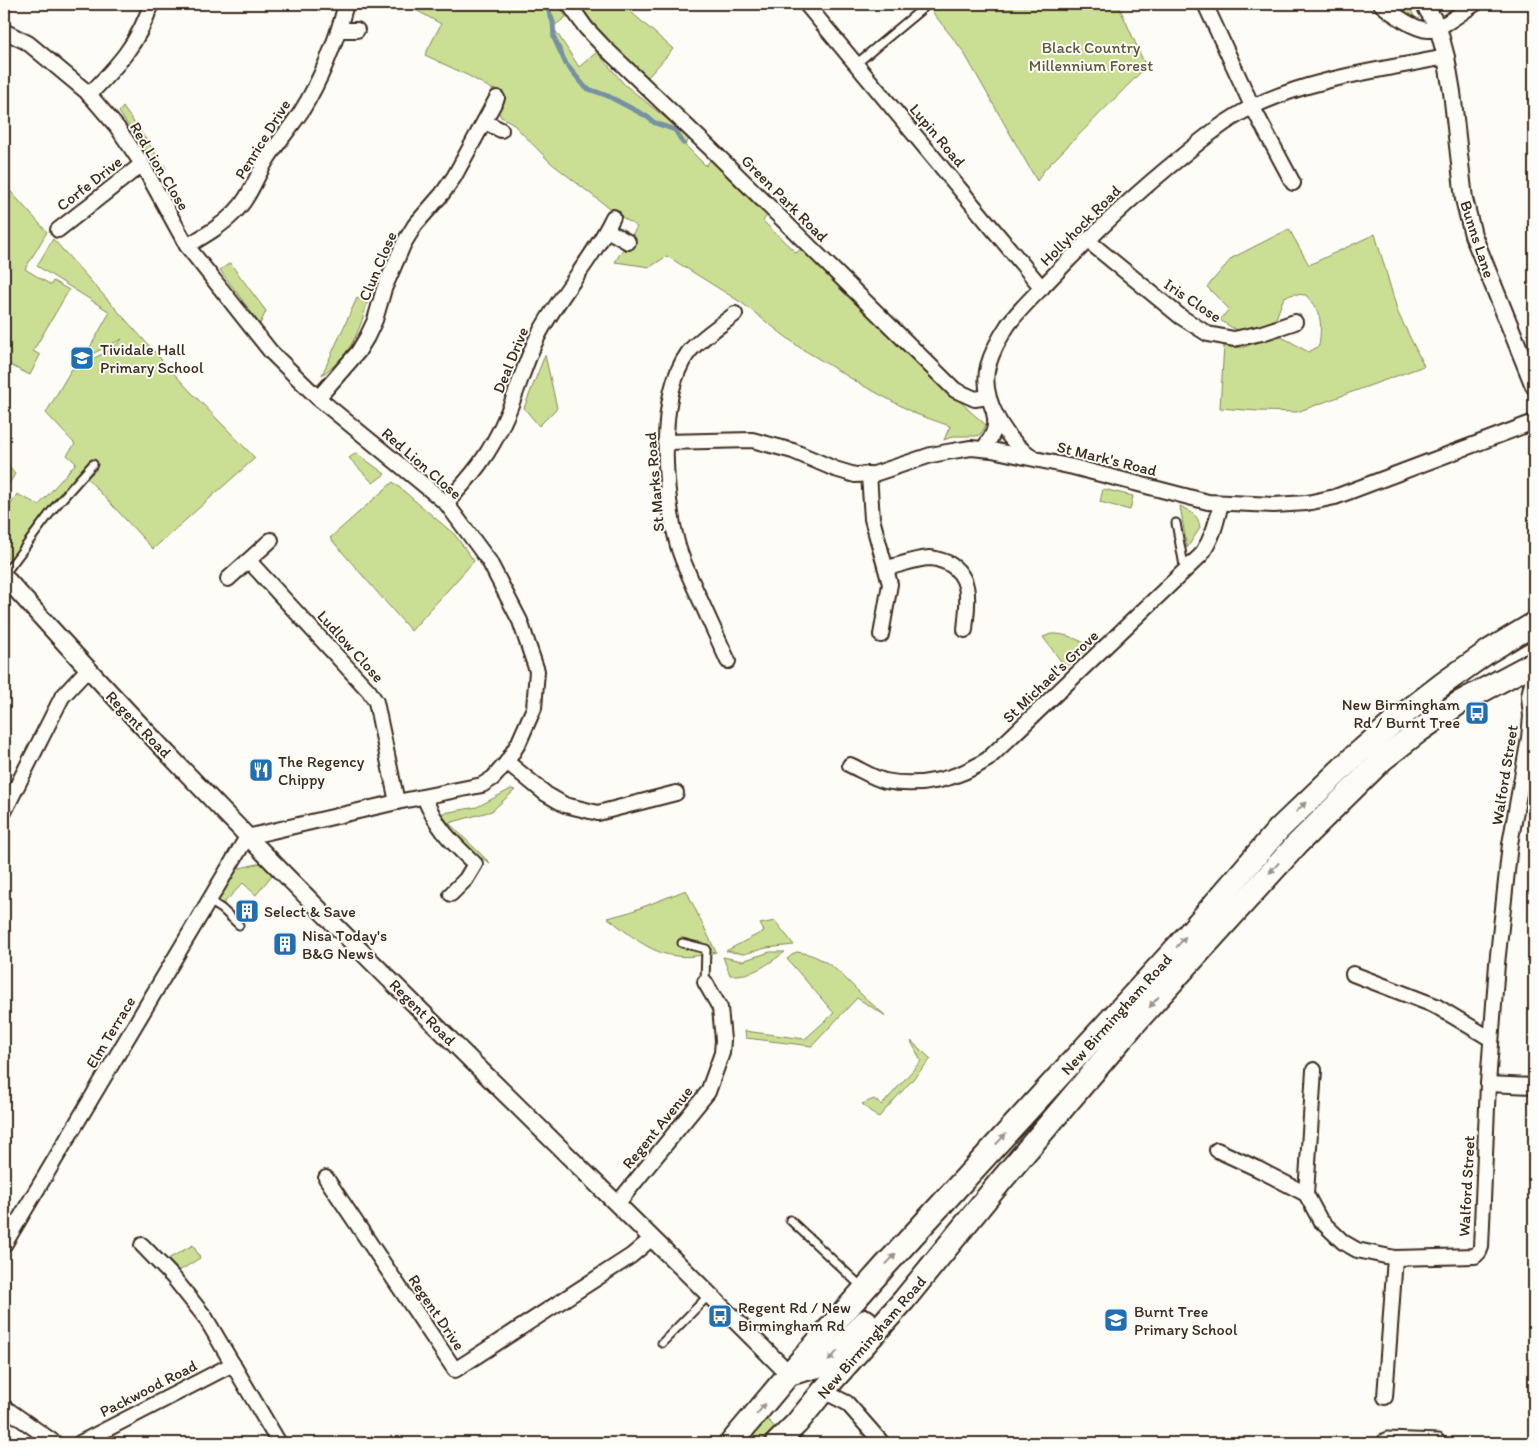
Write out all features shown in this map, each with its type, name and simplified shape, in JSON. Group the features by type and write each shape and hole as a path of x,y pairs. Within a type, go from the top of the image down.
{"highway":[{"name":"New Birmingham Road","path":"731,1443 789,1374 865,1289 1172,952 1279,828 1357,754 1400,717 1444,682 1489,651 1534,624"},
{"name":"New Birmingham Road","path":"777,1443 797,1423 823,1390 904,1300 1000,1182 1134,1024 1297,844 1383,759 1459,703 1534,663"},
{"path":"1279,828 1297,844"},
{"path":"789,1374 826,1364 1000,1182"},
{"path":"789,1374 823,1390"}],"street":[{"path":"89,95 123,58 136,40 146,22 151,4"},
{"name":"Penrice Drive","path":"187,246 215,229 235,212 246,198 268,158 301,111 316,85 340,30 346,4"},
{"name":"Green Park Road","path":"569,4 586,28 955,390 975,399 990,401"},
{"name":"Lupin Road","path":"806,4 1042,288"},
{"path":"1205,4 1252,106 1294,183"},
{"path":"1381,4 1404,20 1419,28 1429,30 1438,27 1475,4"},
{"name":"Bunns Lane","path":"1424,4 1438,27 1446,57 1452,92 1464,199 1473,235 1534,386"},
{"path":"340,30 357,30"},
{"name":"Red Lion Close","path":"4,31 28,43 89,95 117,127 142,164 187,246 271,352 318,398 446,503 489,561 520,621 537,671 534,708 519,742 507,762 493,778 482,786 397,802 247,836"},
{"name":"Hollyhock Road","path":"983,449 995,431 996,422 986,388 988,366 996,346 1009,324 1087,240 1160,174 1220,126 1252,106 1306,85 1446,57"},
{"name":"Clun Close","path":"318,398 358,352 367,337 384,289 404,242 454,177 497,98"},
{"path":"485,122 501,130"},
{"name":"Corfe Drive","path":"58,230 142,164"},
{"name":"Deal Drive","path":"446,503 474,473 494,442 506,418 538,335 594,252 610,223 628,242"},
{"name":"Iris Close","path":"1087,240 1181,317 1208,334 1234,339 1262,333 1295,322"},
{"name":"St Marks Road","path":"728,661 678,546 670,502 666,442 667,416 679,369 689,352 735,314"},
{"name":"Hollyhock Road","path":"990,401 1005,430 1021,450 1034,458"},
{"name":"St Mark's Road","path":"666,442 752,440 792,450 835,469 855,475 894,469 930,455 971,448 983,449 1034,458 1208,502 1274,505 1307,503 1335,497 1534,422"},
{"path":"870,474 872,518 890,584 881,634"},
{"name":"St Michael's Grove","path":"850,765 884,781 938,781 956,777 988,759 1201,555 1211,540 1221,503"},
{"path":"228,579 271,540"},
{"path":"887,568 929,558 944,561 955,568 964,577 967,589 965,630"},
{"name":"Ludlow Close","path":"249,561 369,690 376,702 397,802"},
{"name":"Regent Road","path":"4,575 87,670 247,836 789,1374"},
{"path":"4,812 62,697 87,670"},
{"name":"Walford Street","path":"1306,1194 1320,1220 1343,1242 1357,1250 1395,1258 1474,1256 1479,1252 1481,1246 1488,1084 1497,964 1510,844 1529,738 1531,716 1529,696 1534,673"},
{"path":"1495,685 1515,686 1529,696"},
{"path":"507,762 552,798 565,805 598,813 676,793"},
{"path":"424,797 431,814 445,836 475,864 466,879 451,894"},
{"name":"Elm Terrace","path":"4,1245 247,836"},
{"path":"1353,974 1436,1006 1491,1039"},
{"name":"Regent Avenue","path":"617,1204 708,1092 722,1054 723,1040 720,1008 705,982"},
{"path":"1217,1150 1306,1194 1314,1070"},
{"path":"1488,1084 1534,1086"},
{"name":"Regent Drive","path":"326,1178 455,1370 631,1256 651,1239"},
{"path":"142,1245 173,1277 205,1317 279,1443"},
{"path":"1386,1397 1395,1258"},
{"name":"Packwood Road","path":"80,1443 233,1364"},
{"path":"823,1390 847,1403 882,1443"},
{"path":"4,1407 55,1443"}],"lane":[{"path":"856,64 928,4"},
{"path":"4,575 54,508 93,464"},
{"path":"1176,523 1185,571"},
{"path":"208,900 222,909 239,925"},
{"path":"682,942 706,949 705,982"},
{"path":"790,1220 865,1289"},
{"path":"662,1343 709,1295"},
{"path":"1380,1443 1387,1436 1440,1438 1443,1443"}],"green space":[{"path":"405,4 558,4 566,17 553,27 579,67 597,52 624,84 690,138 685,145 706,166 711,159 768,214 763,221 796,253 802,248 986,425 981,434 976,436 954,436 944,440 950,426 916,414 862,385 799,347 742,303 667,256 650,267 615,262 637,227 551,163 511,122 501,117 498,111 504,96 469,76 425,55 441,24"},
{"path":"580,4 622,4 673,49 648,77 594,25"},
{"name":"Black Country Millennium Forest","path":"905,4 1118,4 1146,67 1045,169 1037,181 963,51 930,9 917,19"},
{"path":"1392,4 1407,4 1417,21"},
{"path":"123,107 166,168 161,174 119,112"},
{"path":"4,184 47,232 25,269 51,285 53,281 69,290 33,351 40,355 30,375 10,365 4,376"},
{"path":"1289,229 1309,265 1375,234 1398,313 1424,366 1297,412 1220,408 1224,346 1244,347 1266,337 1277,336 1309,352 1319,346 1320,318 1306,295 1294,294 1284,297 1275,321 1255,328 1239,330 1220,320 1229,309 1207,287 1232,258"},
{"path":"53,239 188,389 255,458 153,549 87,478 97,469 90,461 44,513 9,560 4,554 4,517 17,494 39,505 76,463 67,455 75,444 46,413 71,370 112,349 122,339 84,358 110,312 37,266"},
{"path":"230,263 266,311 260,324 220,270"},
{"path":"357,298 367,303 352,344 339,360 322,375"},
{"path":"545,355 557,408 539,426 524,408"},
{"path":"356,453 385,474 373,483 349,458"},
{"path":"4,461 15,474 4,492"},
{"path":"393,482 455,535 474,561 411,631 330,538"},
{"path":"1103,489 1133,496 1130,510 1100,502"},
{"path":"1180,506 1194,514 1200,528 1187,548"},
{"path":"1051,634 1077,639 1091,646 1066,668 1043,637"},
{"path":"511,789 515,790 492,811 449,823 438,814 477,807"},
{"path":"449,823 490,863 476,855 452,832"},
{"path":"261,863 272,875 256,895 243,883 223,904 218,901 236,869"},
{"path":"686,890 716,952 682,957 667,954 640,942 608,918 630,912"},
{"path":"775,921 794,945 766,948 744,954 726,951 764,931 760,924"},
{"path":"770,952 785,952 753,972 738,975 730,975 723,957 742,961"},
{"path":"796,952 824,961 886,1016 857,998 812,1046 746,1038 745,1031 805,1039 834,1013 787,959"},
{"path":"911,1041 931,1059 878,1118 862,1104 874,1099 882,1105 921,1061"},
{"path":"193,1245 200,1258 179,1271 168,1259"},
{"path":"765,1417 775,1427 759,1443 743,1443"}],"waterway":[{"path":"546,4 553,22 554,38 566,64 586,88 608,96 646,116 655,123 675,130 683,143"}],"place":[{"name":"Tividale Hall Primary School","path":"82,358"},
{"name":"New Birmingham Rd / Burnt Tree","path":"1477,713"},
{"name":"The Regency Chippy","path":"261,770"},
{"name":"Select & Save","path":"247,911"},
{"name":"Nisa Today's B&G News","path":"285,944"},
{"name":"Regent Rd / New Birmingham Rd","path":"720,1316"},
{"name":"Burnt Tree Primary School","path":"1116,1320"}]}
